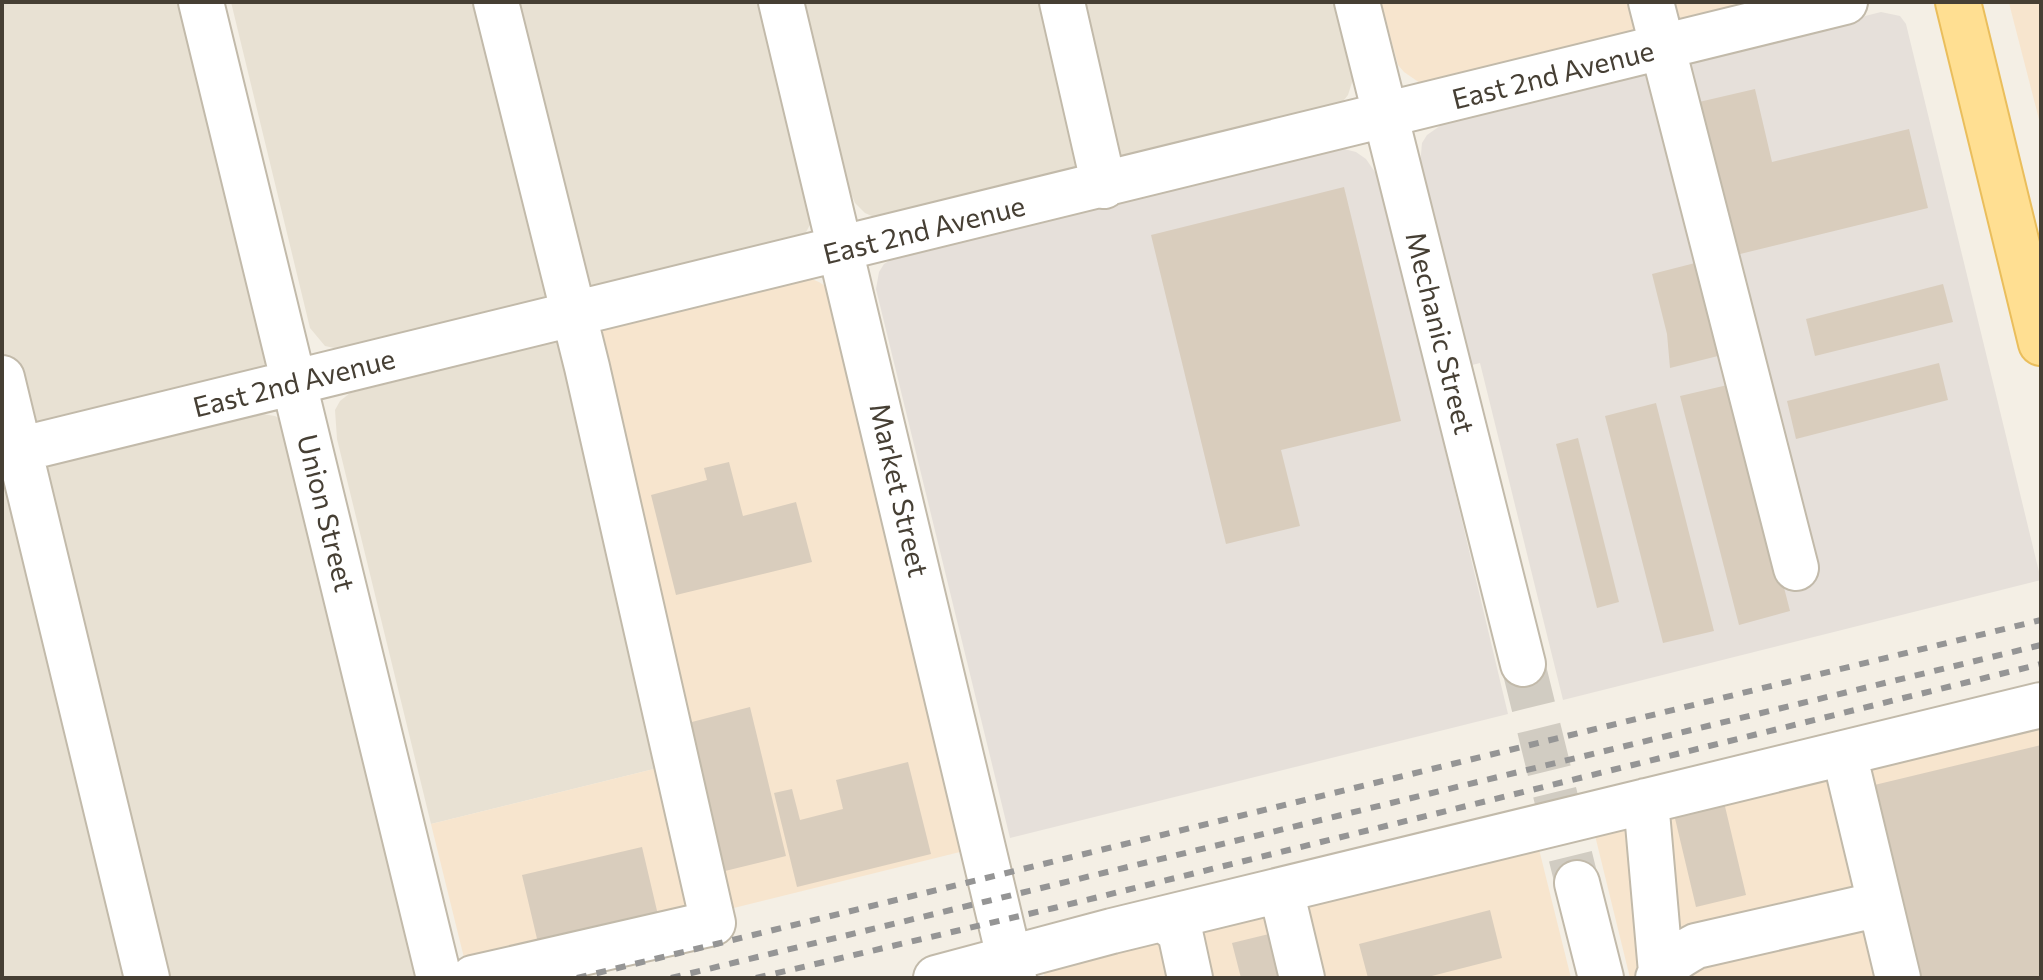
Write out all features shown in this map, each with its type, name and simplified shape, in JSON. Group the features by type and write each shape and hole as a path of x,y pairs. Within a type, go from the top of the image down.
{"main road":[{"path":"1958,2 2041,343"}],"street":[{"name":"Union Street","path":"201,2 439,978"},
{"path":"473,978 713,923 587,367 496,2"},
{"name":"Market Street","path":"781,2 1012,968"},
{"path":"1062,2 1104,186"},
{"name":"Mechanic Street","path":"1357,2 1523,664"},
{"path":"1651,2 1796,568"},
{"name":"East 2nd Avenue","path":"10,452 1845,2"},
{"path":"2,378 10,452 147,978"},
{"path":"936,978 1012,968 1163,919 2041,705"},
{"path":"1844,753 1898,978"},
{"path":"1646,801 1660,975"},
{"path":"1577,883 1601,978"},
{"path":"1281,890 1302,978"},
{"path":"1660,975 1696,946 1880,904"},
{"path":"1163,919 1180,932 1190,978"}],"shaded area":[{"path":"2,2 186,2 268,360 262,369 11,434 2,396"},
{"path":"231,2 762,2 813,219 804,236 344,350 325,346 310,328"},
{"path":"804,2 1338,2 1354,76 1348,95 1340,105 886,218 874,217 855,203 848,186"},
{"path":"1381,2 1765,2 1432,83 1420,83 1398,65"},
{"path":"2009,2 2041,2 2041,127 2010,7"},
{"path":"1881,12 1900,16 1906,24 2041,580 1563,700 1480,363 1468,366 1420,165 1422,143 1427,135 1447,121"},
{"path":"1344,149 1366,159 1381,181 1508,714 1010,838 876,289 879,272 884,264 895,257"},
{"path":"809,278 828,288 968,850 468,974 431,824 670,765 566,339"},
{"path":"566,339 670,765 431,824 337,439 335,410 350,393"},
{"path":"262,414 284,421 422,978 2,978 2,477"},
{"path":"2041,699 2041,978 1630,978 1589,811"},
{"path":"1533,825 1571,978 1045,978 1037,947"}],"building":[{"path":"1755,89 1772,162 1909,129 1928,208 1736,255 1699,102"},
{"path":"1344,187 1401,421 1281,450 1300,526 1226,544 1151,235"},
{"path":"1699,262 1722,355 1670,368 1667,334 1652,274"},
{"path":"1943,284 1953,322 1815,356 1806,319"},
{"path":"1939,363 1948,400 1796,439 1787,401"},
{"path":"1732,384 1790,611 1739,625 1680,396"},
{"path":"1656,403 1714,631 1663,643 1605,416"},
{"path":"1578,438 1619,602 1597,608 1556,444"},
{"path":"729,462 743,516 796,502 812,562 676,595 651,495 707,480 704,468"},
{"path":"750,707 786,856 725,871 688,723"},
{"path":"2041,745 2041,978 1909,978 1862,788"},
{"path":"908,762 931,854 797,887 774,793 792,789 800,820 843,809 836,780"},
{"path":"1723,798 1746,895 1696,907 1673,810"},
{"path":"642,847 658,915 538,943 522,875"},
{"path":"1490,910 1502,958 1424,978 1368,978 1359,944"},
{"path":"1277,932 1288,978 1241,978 1232,943"}],"tunnel":[{"path":"1523,664 1577,883"}],"railway":[{"path":"577,978 2041,620"},
{"path":"671,978 2041,645"},
{"path":"756,978 1054,908 2041,664"}]}
